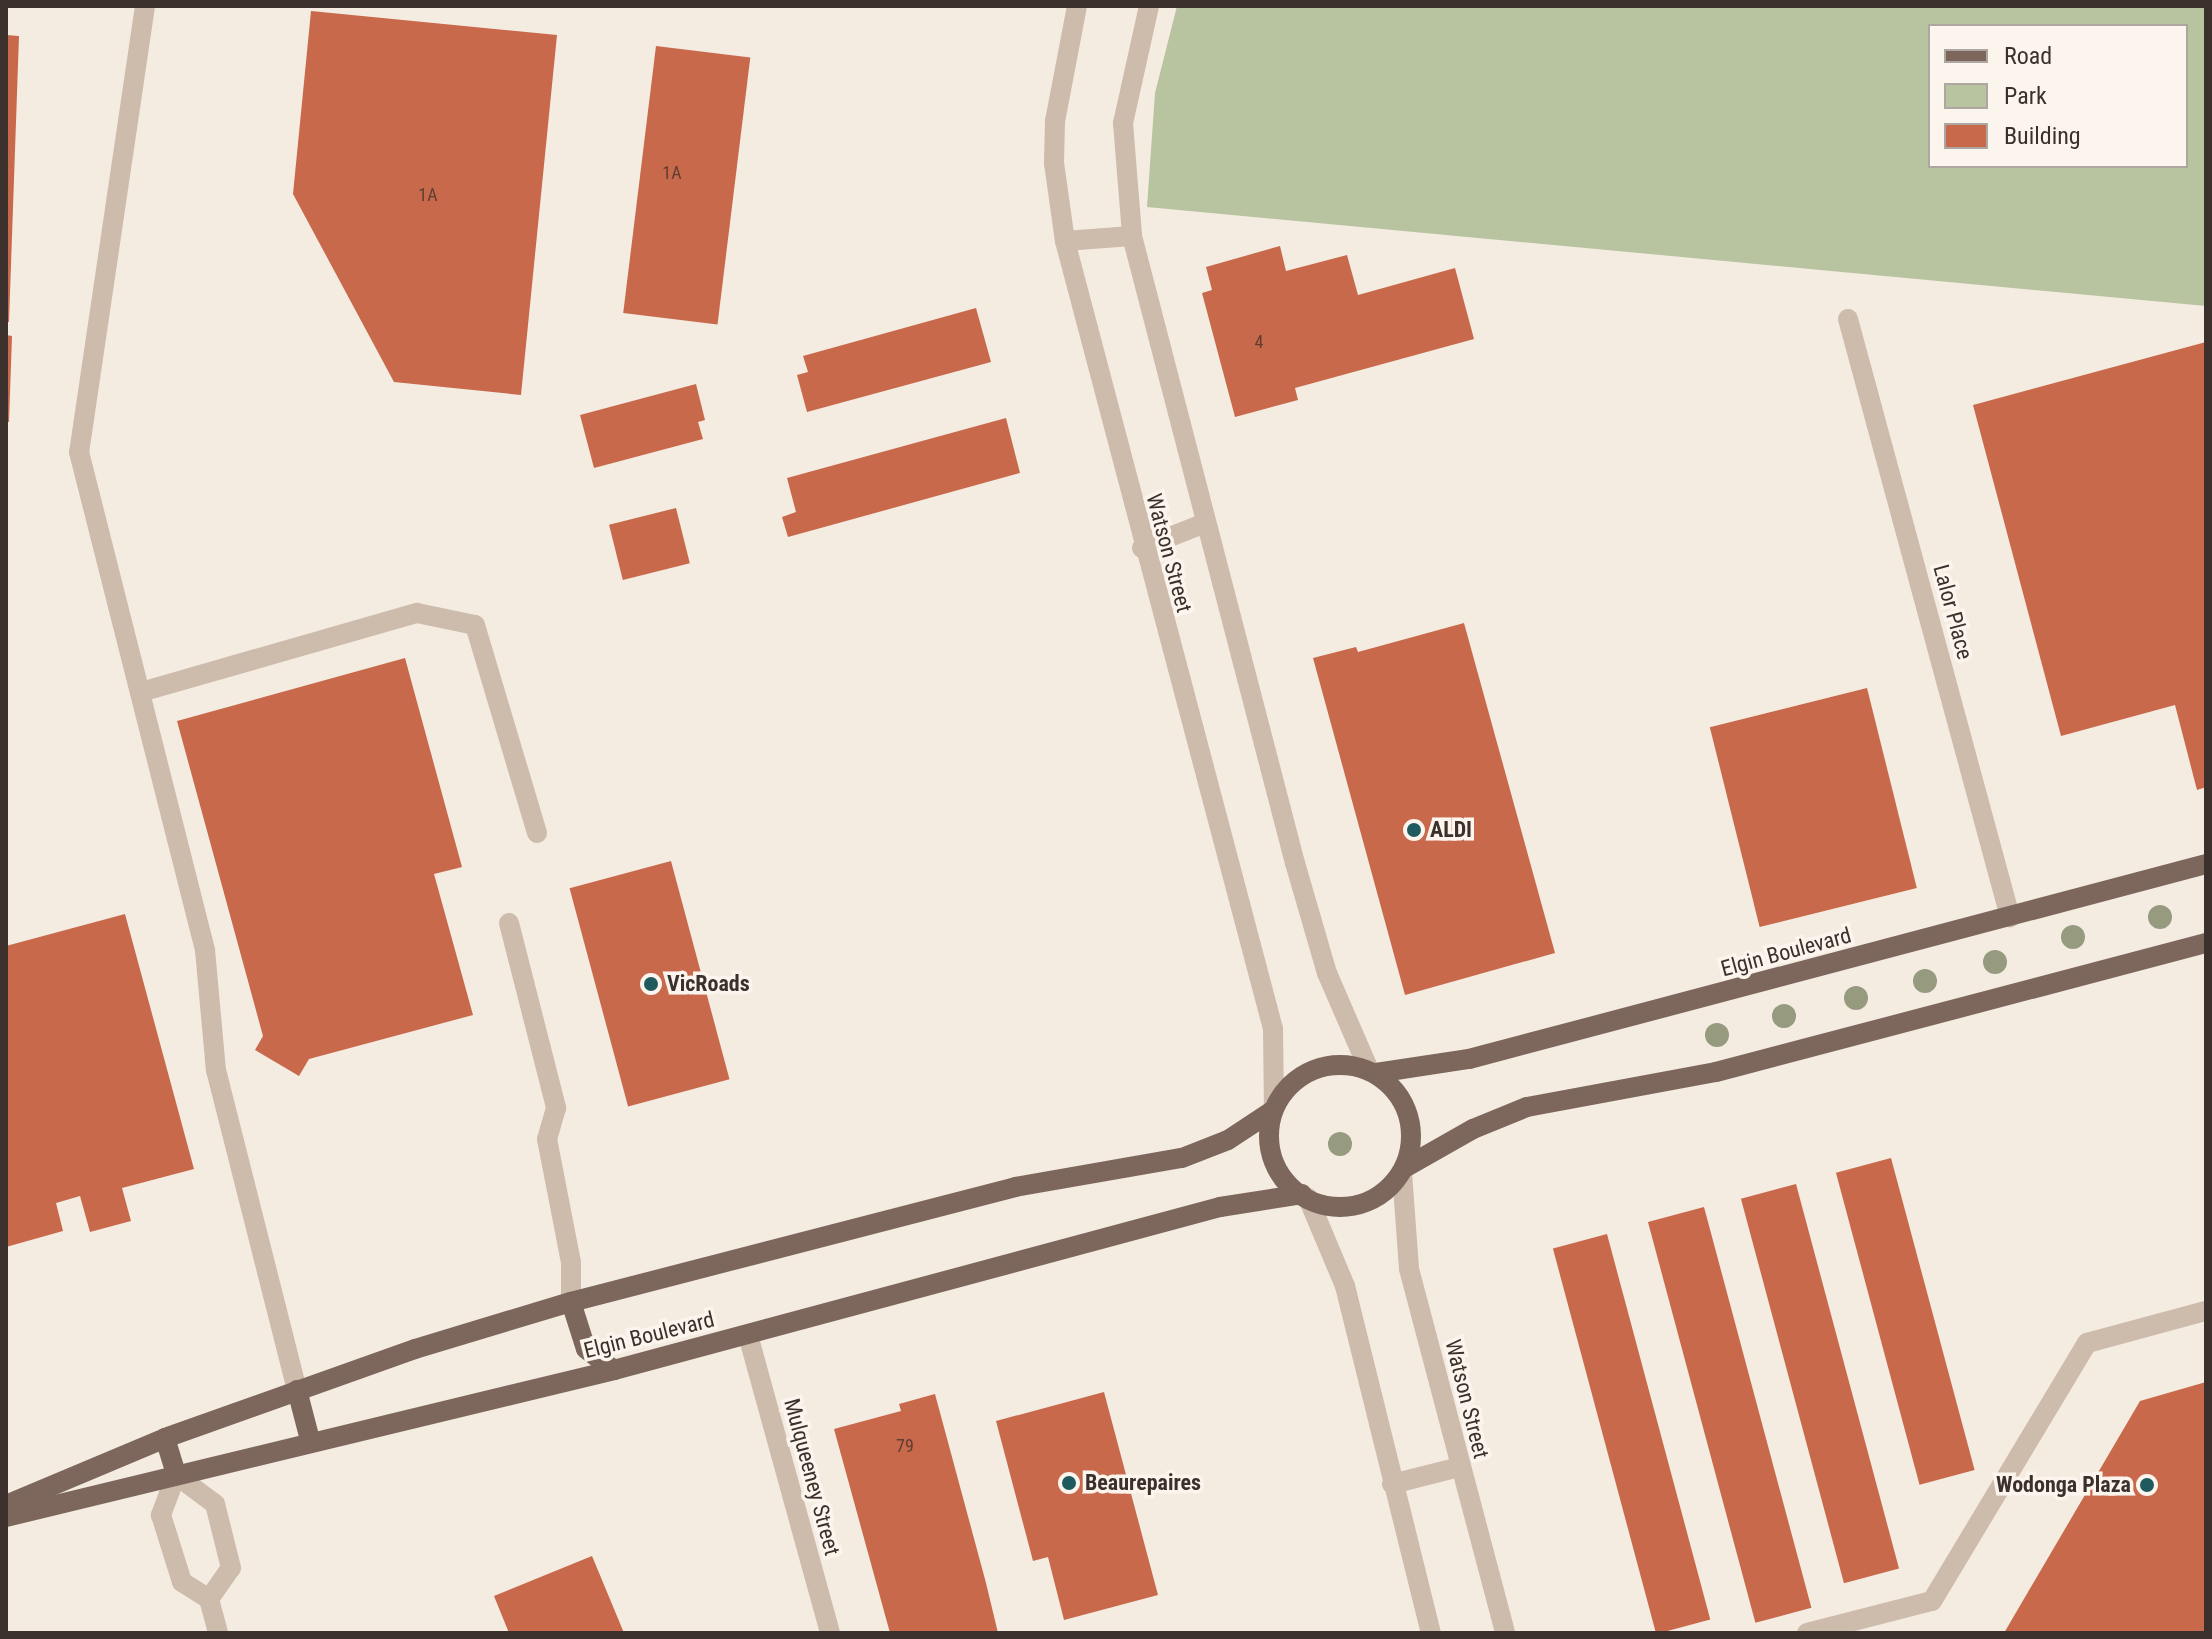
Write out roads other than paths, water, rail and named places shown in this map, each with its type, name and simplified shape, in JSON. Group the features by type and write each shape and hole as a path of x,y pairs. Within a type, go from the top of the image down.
{"main road":[{"name":"Elgin Boulevard","path":"1372,1072 1469,1059 2206,864"},
{"path":"1273,1109 1269,1155 1285,1182 1305,1196 1330,1206 1360,1204 1404,1170 1473,1129 1527,1107 1716,1072 2206,943"},
{"path":"6,1505 165,1438 297,1390 571,1302 1015,1187 1182,1158 1228,1140 1273,1109 1298,1079 1319,1069 1372,1072 1407,1109 1412,1133 1404,1170"},
{"name":"Elgin Boulevard","path":"6,1517 310,1440 614,1370 1220,1207 1305,1196"},
{"path":"571,1302 586,1349 614,1370"},
{"path":"297,1390 310,1440"},
{"path":"165,1438 176,1475"}],"street":[{"path":"145,6 79,452 205,950 216,1070 297,1390"},
{"name":"Watson Street","path":"1077,6 1055,121 1054,163 1065,241 1142,548 1275,1039 1273,1109"},
{"name":"Watson Street","path":"1149,6 1123,123 1132,236 1205,523 1327,973 1372,1072"},
{"path":"1065,241 1132,236"},
{"name":"Lalor Place","path":"1848,319 2010,917"},
{"path":"1142,548 1205,523"},
{"path":"141,692 417,613 475,625 537,833"},
{"path":"509,923 556,1108 547,1139 571,1262 571,1302"},
{"name":"Watson Street","path":"1404,1170 1409,1269 1505,1633"},
{"path":"1305,1196 1345,1286 1431,1633"},
{"path":"1807,1633 1932,1601 2087,1343 2206,1311"},
{"name":"Mulqueeney Street","path":"748,1335 830,1633"},
{"path":"1392,1484 1459,1467"},
{"path":"209,1599 231,1568 215,1504 176,1475 161,1515 182,1582 209,1599 218,1633"}],"place":[{"name":"ALDI","path":"1414,830"},
{"name":"VicRoads","path":"651,984"},
{"name":"Beaurepaires","path":"1069,1483"},
{"name":"Wodonga Plaza","path":"2147,1485"}]}
